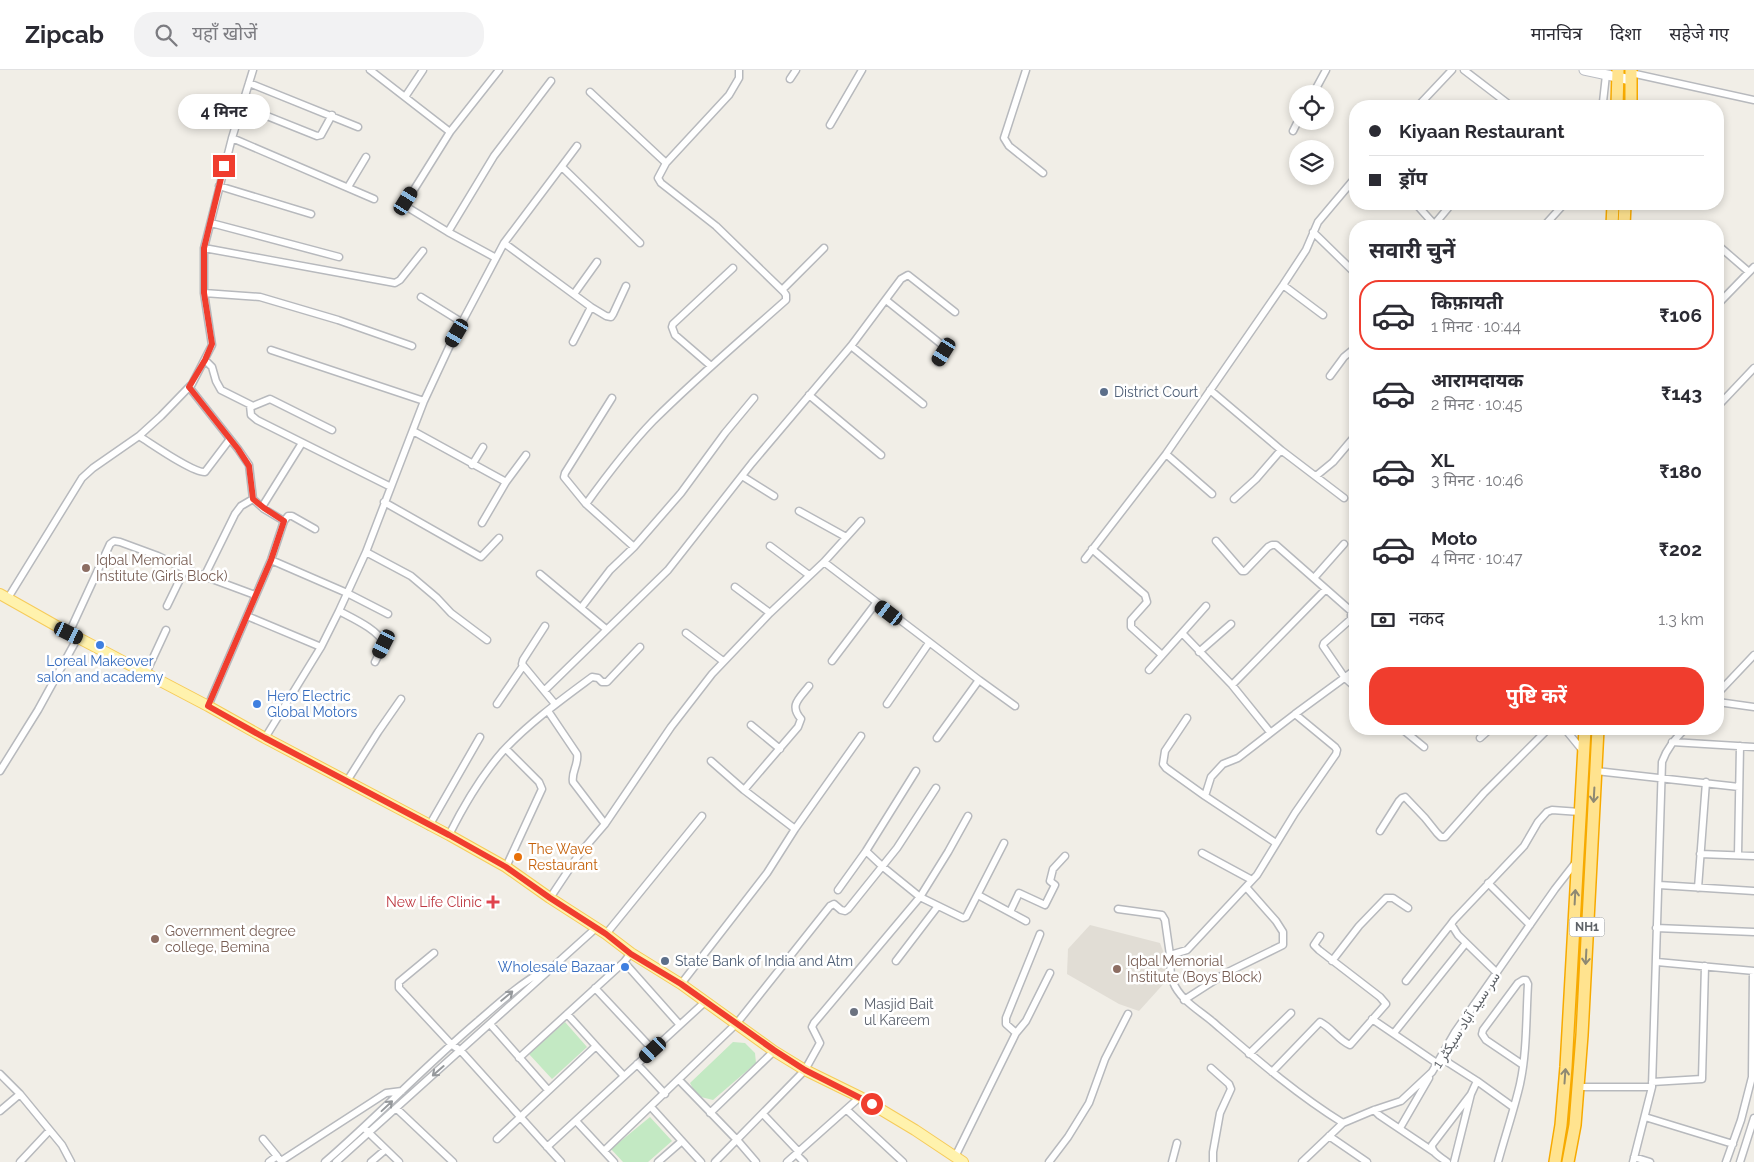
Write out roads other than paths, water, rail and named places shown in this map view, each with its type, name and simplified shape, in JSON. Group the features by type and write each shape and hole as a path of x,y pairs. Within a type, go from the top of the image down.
{"highway":[{"path":"1618,100 1625,73"},
{"path":"1625,73 1630,100"},
{"name":"NH1","path":"1554,1162 1563,1108 1584,735"},
{"name":"NH1","path":"1568,1162 1577,1109 1598,735"},
{"path":"1548,1162 1556,1124 1563,1108"},
{"path":"1576,1162 1580,1136 1577,1109"}],"main road":[{"path":"4,596 506,867 606,934 628,958 681,984 805,1070 860,1097 915,1130 959,1160"}],"street":[{"path":"4,596 82,478 93,468 140,436 162,416 189,387 205,360 212,344 204,293 204,248 219,186 252,70"},
{"path":"370,70 450,132"},
{"path":"405,97 423,70"},
{"path":"496,258 448,232 405,204 450,132 499,70"},
{"path":"586,504 616,463 652,422 711,366 786,300 786,295 782,290 716,226 658,178 666,163 729,95 740,78 739,70"},
{"path":"790,79 796,70"},
{"path":"830,125 862,70"},
{"path":"1026,70 1004,138 1008,146 1043,173"},
{"path":"1318,85 1326,70"},
{"path":"1424,100 1452,70"},
{"path":"1464,70 1503,100"},
{"path":"1584,70 1606,74 1625,73 1754,100"},
{"path":"1603,100 1606,74"},
{"path":"448,232 494,156 551,81"},
{"path":"249,83 358,127"},
{"path":"590,92 666,163"},
{"path":"242,106 316,136 321,135 332,115"},
{"path":"232,138 374,199"},
{"path":"265,738 320,647 339,611 366,552 424,401 496,258 504,243 577,146"},
{"path":"348,188 366,157"},
{"path":"562,167 640,243"},
{"path":"1085,559 1166,454 1306,250 1318,222 1349,185"},
{"path":"219,186 310,214"},
{"path":"1421,210 1428,220"},
{"path":"1438,220 1446,210"},
{"path":"1549,220 1559,210"},
{"path":"211,223 339,258"},
{"path":"1313,232 1349,267"},
{"path":"504,243 606,316 611,316 626,286"},
{"path":"204,248 395,283 400,280 423,251"},
{"path":"782,290 824,248"},
{"path":"1724,250 1752,269 1724,298"},
{"path":"574,294 597,262"},
{"path":"711,366 675,335 672,327 733,268"},
{"path":"545,690 668,570 742,476 851,346 901,279 908,275 955,312"},
{"path":"1283,285 1323,315"},
{"path":"204,293 260,297 338,320 412,346"},
{"path":"421,296 463,323"},
{"path":"886,300 941,344 944,352 938,362"},
{"path":"573,342 591,307"},
{"path":"851,346 923,404"},
{"path":"271,350 424,401"},
{"path":"1330,376 1349,353"},
{"path":"205,360 213,370 221,390 252,406 270,399 332,430"},
{"path":"1724,400 1754,368"},
{"path":"189,387 249,466 253,499 284,521"},
{"path":"1210,390 1281,450 1344,498"},
{"path":"809,395 882,455"},
{"path":"612,398 564,477 586,504 634,547"},
{"path":"582,608 610,570 634,547 682,493 725,433 754,398"},
{"path":"250,405 251,414 257,420 391,487"},
{"path":"413,432 506,482"},
{"path":"140,436 192,468 202,472 205,472 230,439"},
{"path":"1316,476 1333,462 1349,443"},
{"path":"262,507 302,444"},
{"path":"472,465 483,447"},
{"path":"1234,499 1256,479 1281,450"},
{"path":"1166,454 1212,494"},
{"path":"482,523 506,482 526,455"},
{"path":"742,476 774,496"},
{"path":"204,577 241,506 253,499"},
{"path":"384,502 481,557 499,538"},
{"path":"799,511 846,537"},
{"path":"208,706 271,560 284,521 288,516 292,516 315,529"},
{"path":"550,898 580,853 605,824 671,727 722,661 824,562 861,521"},
{"path":"1216,541 1245,572 1268,548 1276,545 1349,609"},
{"path":"0,771 38,710 74,635 110,544 120,542 158,556 185,570 255,595"},
{"path":"1314,578 1344,544"},
{"path":"770,546 809,576"},
{"path":"1092,549 1145,595 1147,602 1132,620 1131,627 1162,655"},
{"path":"366,552 410,576 437,598 451,613 487,640"},
{"path":"271,560 347,593 388,614"},
{"path":"824,562 978,680 1015,706"},
{"path":"167,606 185,570"},
{"path":"540,574 606,629"},
{"path":"736,587 770,613"},
{"path":"1232,685 1326,589"},
{"path":"832,660 876,603"},
{"path":"1148,670 1206,606"},
{"path":"339,611 381,638 384,644 375,662"},
{"path":"247,616 320,647"},
{"path":"1349,621 1323,646 1349,682"},
{"path":"1199,652 1231,624"},
{"path":"497,704 523,666 523,660 546,626"},
{"path":"146,673 166,630"},
{"path":"686,633 722,661"},
{"path":"1182,633 1232,685 1270,732"},
{"path":"887,704 929,643"},
{"path":"449,835 474,790 506,748 555,704 574,692 592,677 605,683 640,647"},
{"path":"1724,687 1754,655"},
{"path":"523,666 555,704"},
{"path":"1205,796 1211,778 1218,768 1238,758 1294,714 1349,675"},
{"path":"937,738 978,680"},
{"path":"744,790 801,722 801,719 795,712 795,705 808,686"},
{"path":"347,781 401,699"},
{"path":"1724,703 1754,707"},
{"path":"548,710 577,754 578,762 572,774 574,782 605,824"},
{"path":"1170,956 1187,950 1246,888 1337,750 1294,714"},
{"path":"1186,718 1165,751 1163,764 1205,796 1276,843"},
{"path":"751,725 780,748"},
{"path":"1409,735 1424,747"},
{"path":"1480,738 1483,735"},
{"path":"1380,831 1399,801 1405,797 1426,818 1437,833 1445,837 1484,793 1542,735"},
{"path":"1570,735 1583,752"},
{"path":"1650,1162 1633,1160 1652,1085 1662,762 1665,753 1679,735"},
{"path":"681,984 767,873 795,829 861,736"},
{"path":"429,826 480,737"},
{"path":"1672,742 1754,747"},
{"path":"1738,855 1740,746"},
{"path":"506,748 539,782 542,790 506,867"},
{"path":"711,761 744,790 795,829"},
{"path":"838,890 866,851 916,771"},
{"path":"1596,771 1739,787"},
{"path":"1698,888 1706,782"},
{"path":"604,1151 737,1023 830,906 834,904 841,910 845,911 848,909 883,868 936,788"},
{"path":"1406,981 1451,924 1524,846 1538,822 1547,812 1552,810 1580,812"},
{"path":"606,934 702,816"},
{"path":"715,1162 805,1070 820,1043 812,1027 814,1023 920,897 968,816"},
{"path":"866,851 883,868 920,897 963,918 966,917 1004,843"},
{"path":"1202,853 1252,880"},
{"path":"1700,854 1754,856"},
{"path":"1010,912 1019,894 1045,905 1056,885 1050,881 1053,869 1065,856"},
{"name":"سر سید آباد سیکٹر 1","path":"1302,1162 1343,1123 1401,1101 1432,1072 1456,1032 1577,861"},
{"path":"1488,883 1530,925"},
{"path":"1659,885 1754,891"},
{"path":"1184,1000 1226,973 1283,945 1283,932 1280,926 1246,888"},
{"path":"978,895 1026,921"},
{"path":"1332,961 1359,926 1386,898 1394,898 1408,908"},
{"path":"896,961 938,906"},
{"path":"1118,910 1162,915 1165,920 1172,982 1184,1000 1272,1072 1343,1123"},
{"path":"1451,924 1453,929 1466,943 1497,973"},
{"path":"336,1162 596,928"},
{"path":"1656,928 1754,932"},
{"path":"1016,1034 1006,1024 1006,1018 1040,934"},
{"path":"1272,1072 1320,1022 1328,1026 1344,1042 1350,1045 1386,1004 1380,997 1315,947 1314,945 1320,936"},
{"path":"1394,1033 1466,943"},
{"path":"434,953 399,982 398,985 402,992 451,1044 461,1051 561,1162"},
{"path":"519,1058 628,958 680,1025"},
{"path":"1656,962 1754,971 1753,1075 1741,1120 1726,1162"},
{"path":"1578,1087 1652,1085 1702,1079 1705,966"},
{"path":"325,1162 451,1044 524,982 551,967"},
{"path":"959,1160 1016,1034 1026,1021 1050,973"},
{"path":"1498,1162 1520,1083 1523,1065 1528,984 1526,980 1518,983 1482,1034 1486,1040 1523,1065"},
{"path":"595,988 653,1050"},
{"path":"547,1147 706,1001"},
{"path":"1249,1054 1291,1013"},
{"path":"567,1014 624,1076"},
{"path":"1049,1162 1068,1137 1089,1102 1105,1059 1128,1014"},
{"path":"1372,1019 1439,1061 1477,1081 1513,1107"},
{"path":"490,1024 548,1090"},
{"path":"497,1139 596,1046"},
{"path":"710,1113 774,1050"},
{"path":"637,1064 665,1094"},
{"path":"1210,1068 1230,1084 1231,1089 1220,1113 1213,1162"},
{"path":"1400,1128 1432,1072"},
{"path":"0,1074 20,1094 62,1145 71,1162"},
{"path":"679,1080 738,1140 756,1162"},
{"path":"1454,1162 1471,1094 1477,1081"},
{"path":"269,1162 280,1160 386,1093 403,1091"},
{"path":"0,1111 20,1094"},
{"path":"1434,1153 1432,1145 1471,1094"},
{"path":"787,1162 860,1097"},
{"path":"651,1107 701,1162"},
{"path":"397,1108 453,1162"},
{"path":"847,1110 904,1162"},
{"path":"1374,1110 1447,1162"},
{"path":"763,1114 804,1162"},
{"path":"1645,1117 1733,1144"},
{"path":"1740,1162 1754,1118"},
{"path":"576,1121 614,1162"},
{"path":"363,1128 399,1162"},
{"path":"20,1162 49,1131"},
{"path":"1329,1136 1367,1162"},
{"path":"263,1139 280,1160"},
{"path":"658,1162 682,1141"},
{"path":"1172,1162 1177,1143"},
{"path":"371,1162 385,1150"}],"place":[{"name":"District Court","path":"1104,392"},
{"name":"Iqbal Memorial Institute (Girls Block)","path":"86,568"},
{"name":"Loreal Makeover salon and academy","path":"100,645"},
{"name":"Hero Electric Global Motors","path":"257,704"},
{"name":"The Wave Restaurant","path":"518,857"},
{"name":"New Life Clinic","path":"493,902"},
{"name":"Government degree college, Bemina","path":"155,939"},
{"name":"State Bank of India and Atm","path":"665,961"},
{"name":"Wholesale Bazaar","path":"625,967"},
{"name":"Iqbal Memorial Institute (Boys Block)","path":"1117,969"},
{"name":"Masjid Bait ul Kareem","path":"854,1012"}]}
